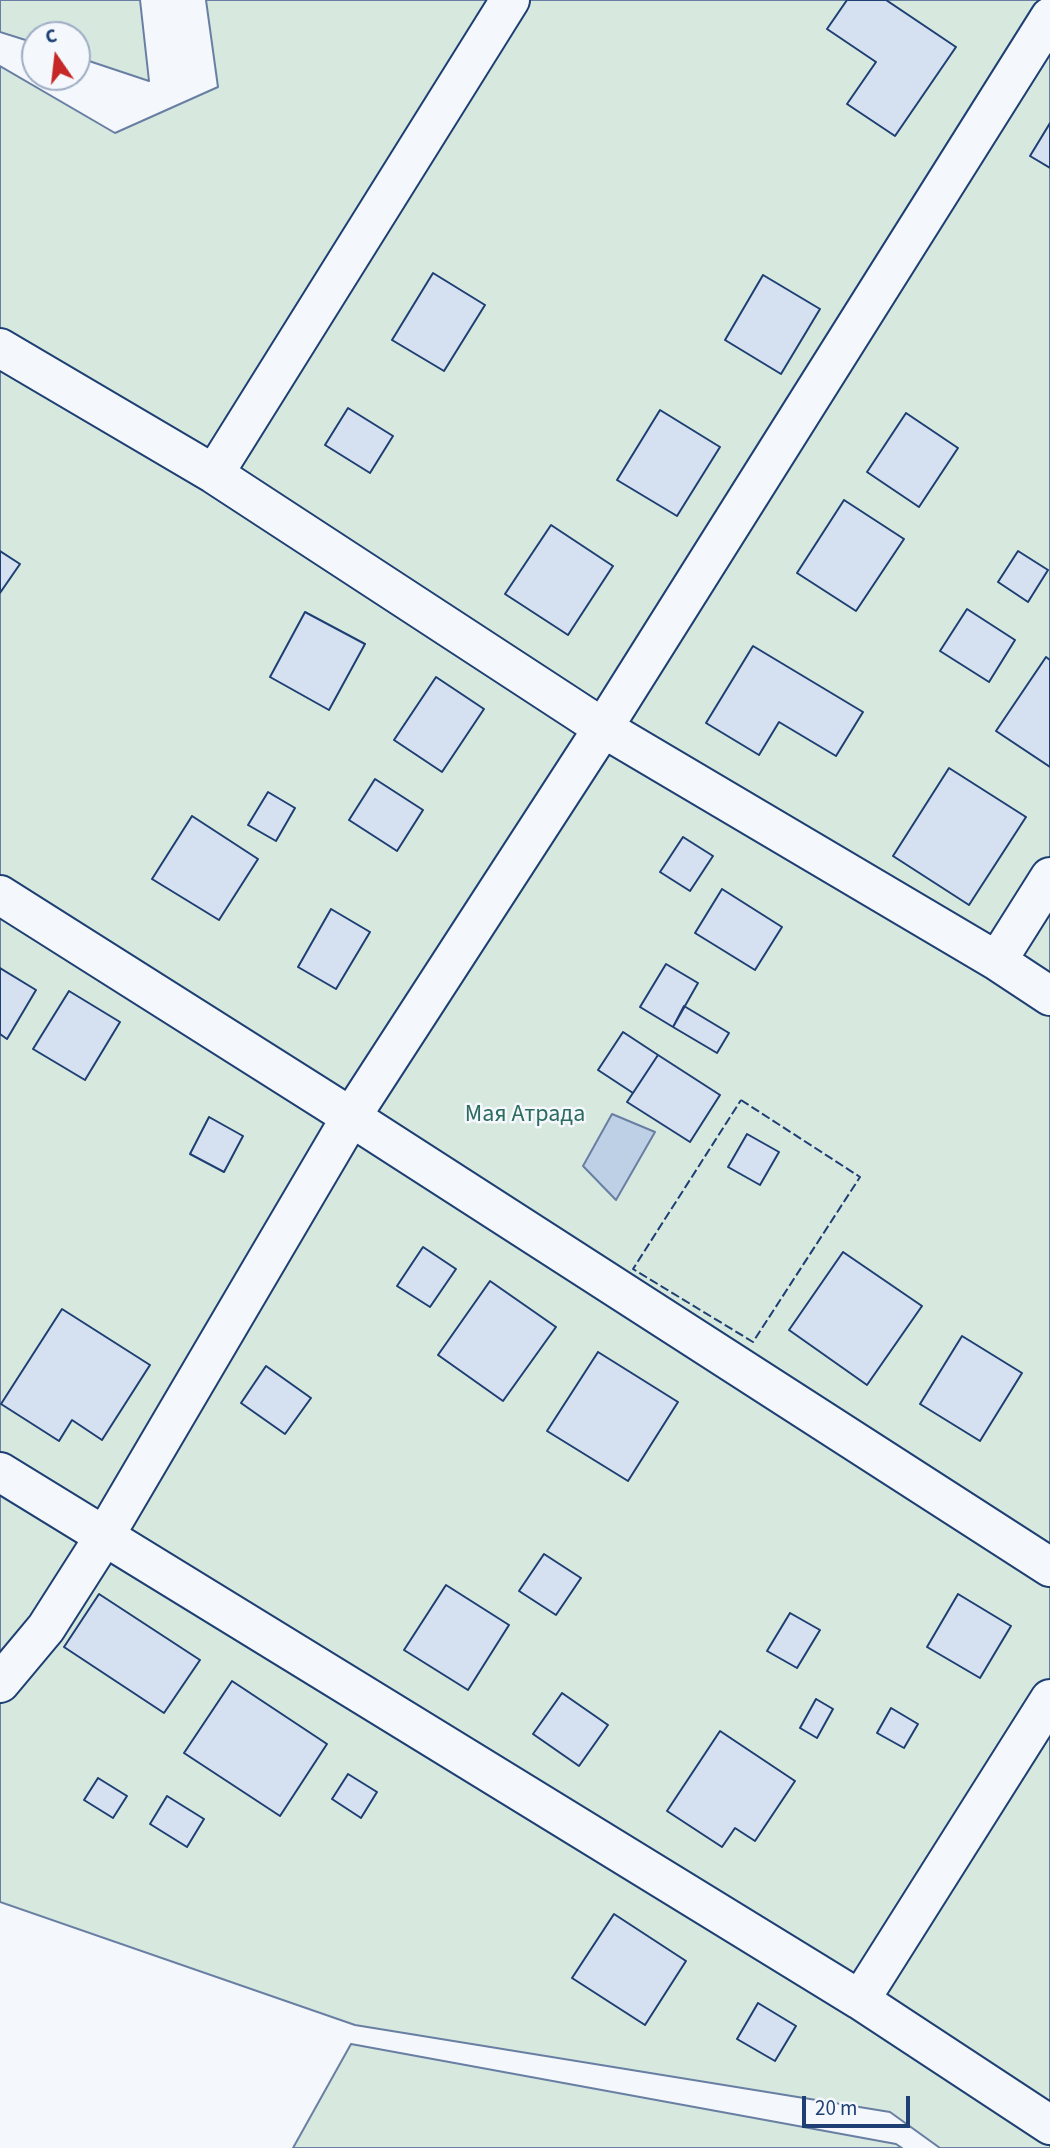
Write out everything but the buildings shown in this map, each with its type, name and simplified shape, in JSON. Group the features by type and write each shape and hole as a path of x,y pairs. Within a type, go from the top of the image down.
{"street":[{"path":"214,474 510,0"},
{"path":"0,1683 46,1628 104,1537 351,1117 603,728 1050,17"},
{"path":"0,348 214,474 603,728 997,961 1050,996"},
{"path":"997,961 1050,877"},
{"path":"0,895 351,1117 1050,1567"},
{"path":"0,1472 860,2000 1050,2125"},
{"path":"860,2000 1050,1699"}],"green space":[{"path":"0,0 140,0 149,81 91,62 91,21 21,21 21,39 0,32"},
{"name":"Мая Атрада","path":"206,0 1050,0 1050,2148 940,2148 890,2112 355,2025 0,1902 0,66 21,78 21,91 43,91 115,133 218,87"},
{"path":"351,2044 896,2144 902,2148 293,2148"}],"water":[{"path":"612,1114 655,1132 616,1200 583,1166"}],"fence":[{"path":"741,1100 860,1177 753,1342 633,1269 741,1100"}]}
